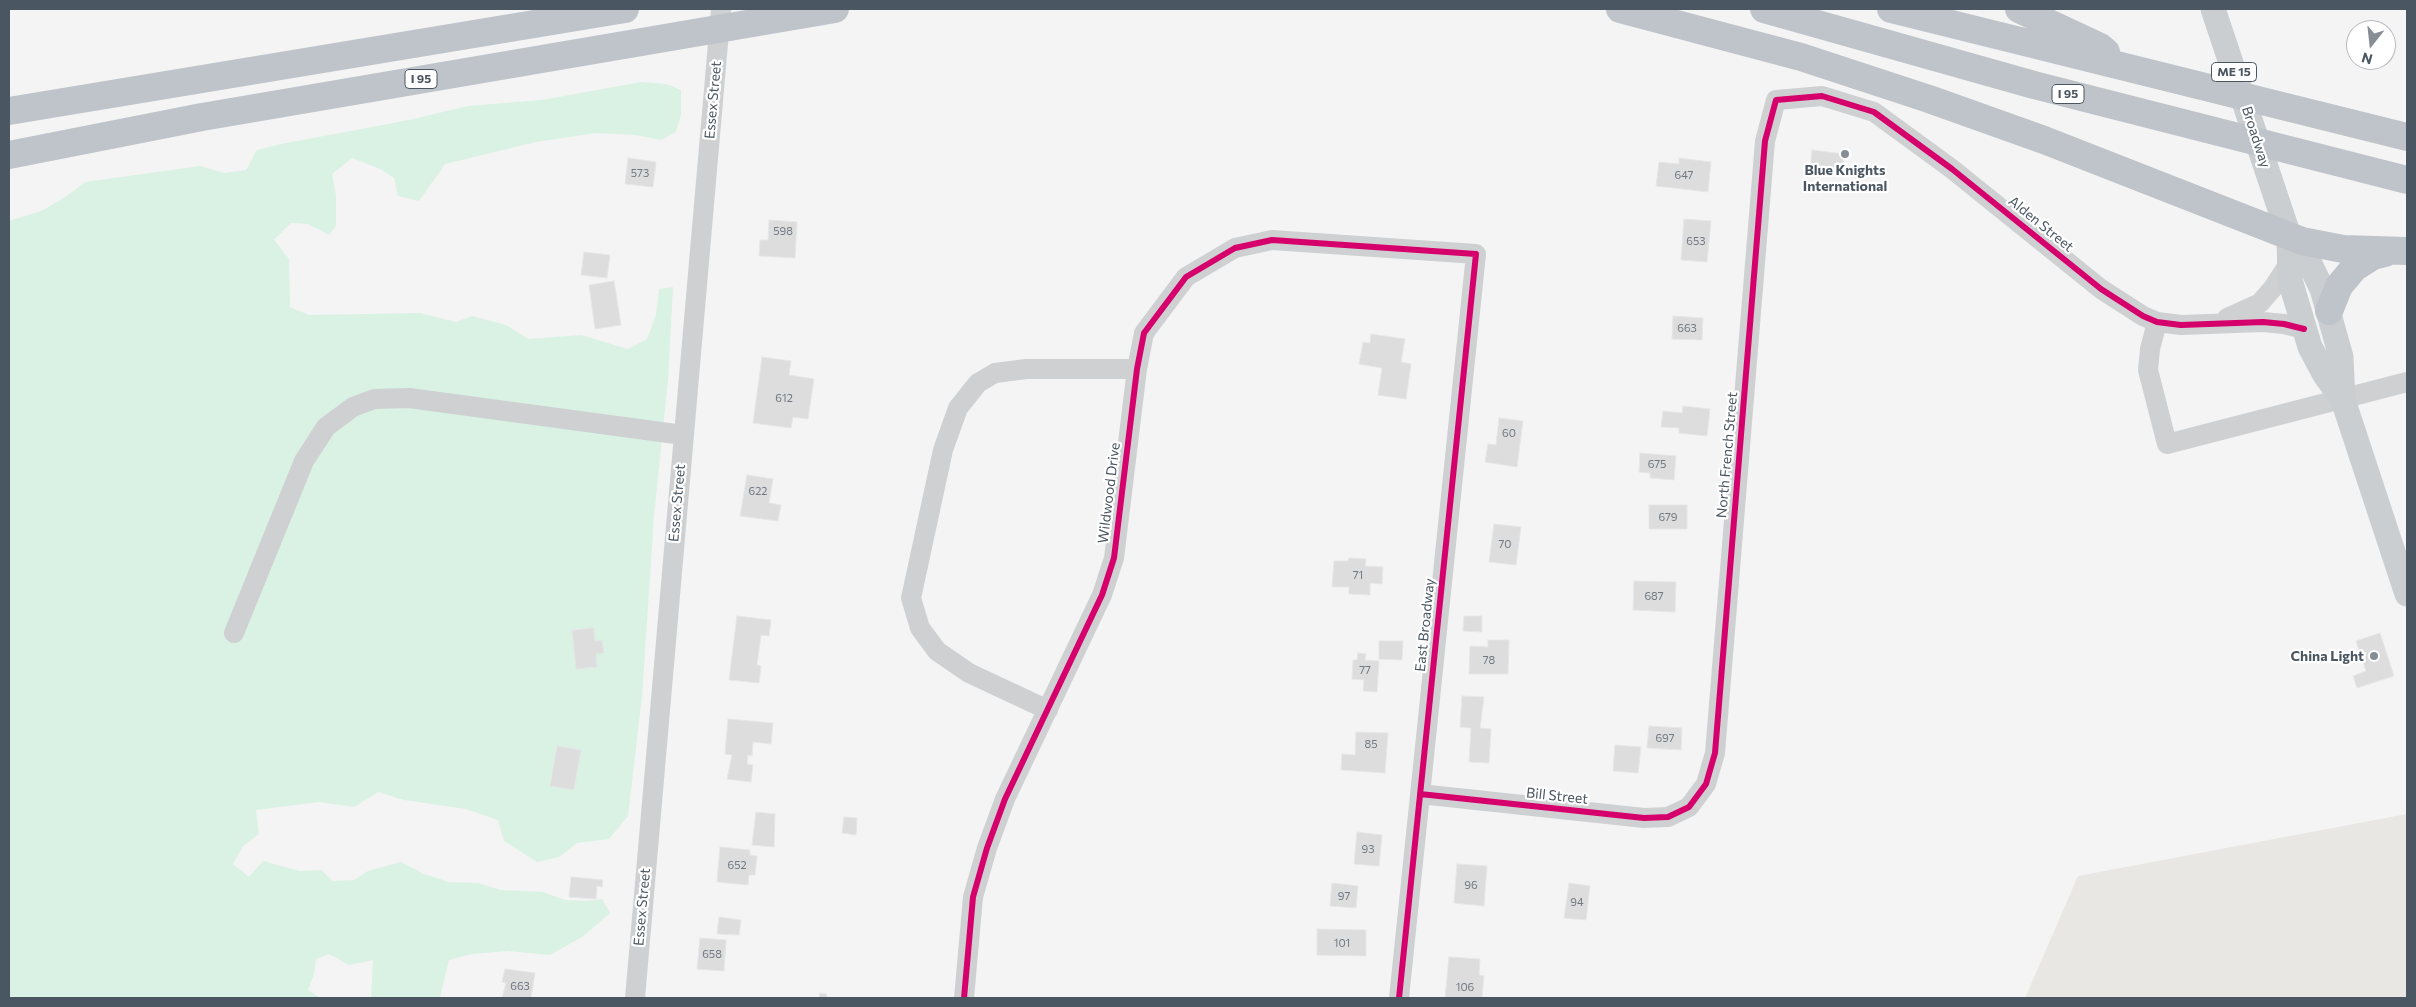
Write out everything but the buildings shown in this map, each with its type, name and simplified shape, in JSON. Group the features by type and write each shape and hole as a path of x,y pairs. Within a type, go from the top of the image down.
{"highway":[{"path":"9,111 625,9"},
{"name":"I 95","path":"9,155 211,115 835,9"},
{"path":"1620,9 1801,57 1911,92 2044,140 2289,236 2328,247 2403,250"},
{"name":"I 95","path":"1764,9 1916,54 2407,180"},
{"path":"1891,9 2407,137"},
{"path":"2019,9 2100,47 2125,68"},
{"path":"2329,311 2339,286 2354,268 2373,256 2403,250"}],"main road":[{"name":"Broadway","path":"2214,9 2289,236 2316,276 2329,311 2342,357 2343,400 2407,594"},
{"name":"Broadway","path":"2289,236 2288,265 2293,296 2316,362 2343,400"}],"street":[{"name":"Essex Street","path":"635,998 721,9"},
{"name":"Alden Street","path":"1776,100 1822,96 1874,112 1952,169 2101,289 2131,310 2157,322 2181,325 2274,322 2304,329"},
{"name":"North French Street","path":"1689,807 1706,784 1715,753 1766,142 1776,100"},
{"name":"Wildwood Drive","path":"964,998 973,897 987,848 1005,799 1102,595 1114,558 1137,369 1144,333 1186,277 1235,248 1272,240 1476,254"},
{"name":"East Broadway","path":"1399,998 1476,254"},
{"name":"Alden Street","path":"2208,324 2240,313 2260,303 2273,288 2288,265"},
{"path":"2157,322 2149,354 2148,370 2167,444 2407,382"},
{"path":"1048,710 969,673 937,651 920,628 911,598 943,450 958,408 978,383 996,373 1026,368 1137,369"},
{"path":"234,633 304,462 326,427 352,407 374,400 409,398 683,435"},
{"name":"Bill Street","path":"1420,794 1644,818 1668,816 1689,807"}],"shaded area":[{"path":"2407,814 2407,998 2025,998 2078,876"}],"green space":[{"path":"641,82 666,84 681,90 681,115 676,132 661,140 636,135 596,133 536,142 445,164 419,201 398,196 394,178 380,169 352,158 332,174 336,196 336,226 329,235 308,224 291,223 274,240 289,259 290,307 309,315 420,313 456,322 472,316 506,325 528,339 581,335 628,349 647,339 656,315 659,289 673,287 668,380 654,516 642,696 628,816 609,839 577,843 559,857 537,862 504,841 498,820 466,809 404,800 378,792 354,807 319,802 256,810 259,834 243,846 233,864 249,877 263,861 300,871 321,870 333,881 354,880 368,871 401,862 424,874 449,882 478,883 501,890 543,892 565,900 587,901 602,899 610,913 582,937 550,955 508,951 472,954 449,960 440,998 371,998 373,960 349,965 329,954 316,959 314,974 308,990 320,998 9,998 9,221 41,211 64,198 85,182 200,166 224,173 246,170 257,150 281,144 409,120 468,106 542,100"}],"cycle path":[{"path":"1420,794 1644,818 1668,817 1689,807 1706,784 1715,753 1765,141 1776,100 1822,96 1874,112 1952,169 2101,289 2143,316 2157,322 2181,325 2263,322 2284,324 2304,329"},
{"path":"964,998 973,897 987,848 1005,799 1102,595 1114,558 1137,369 1144,333 1186,277 1235,248 1272,240 1476,254 1399,998"}],"place":[{"name":"Blue Knights International","path":"1845,154"},
{"name":"China Light","path":"2374,656"}]}
